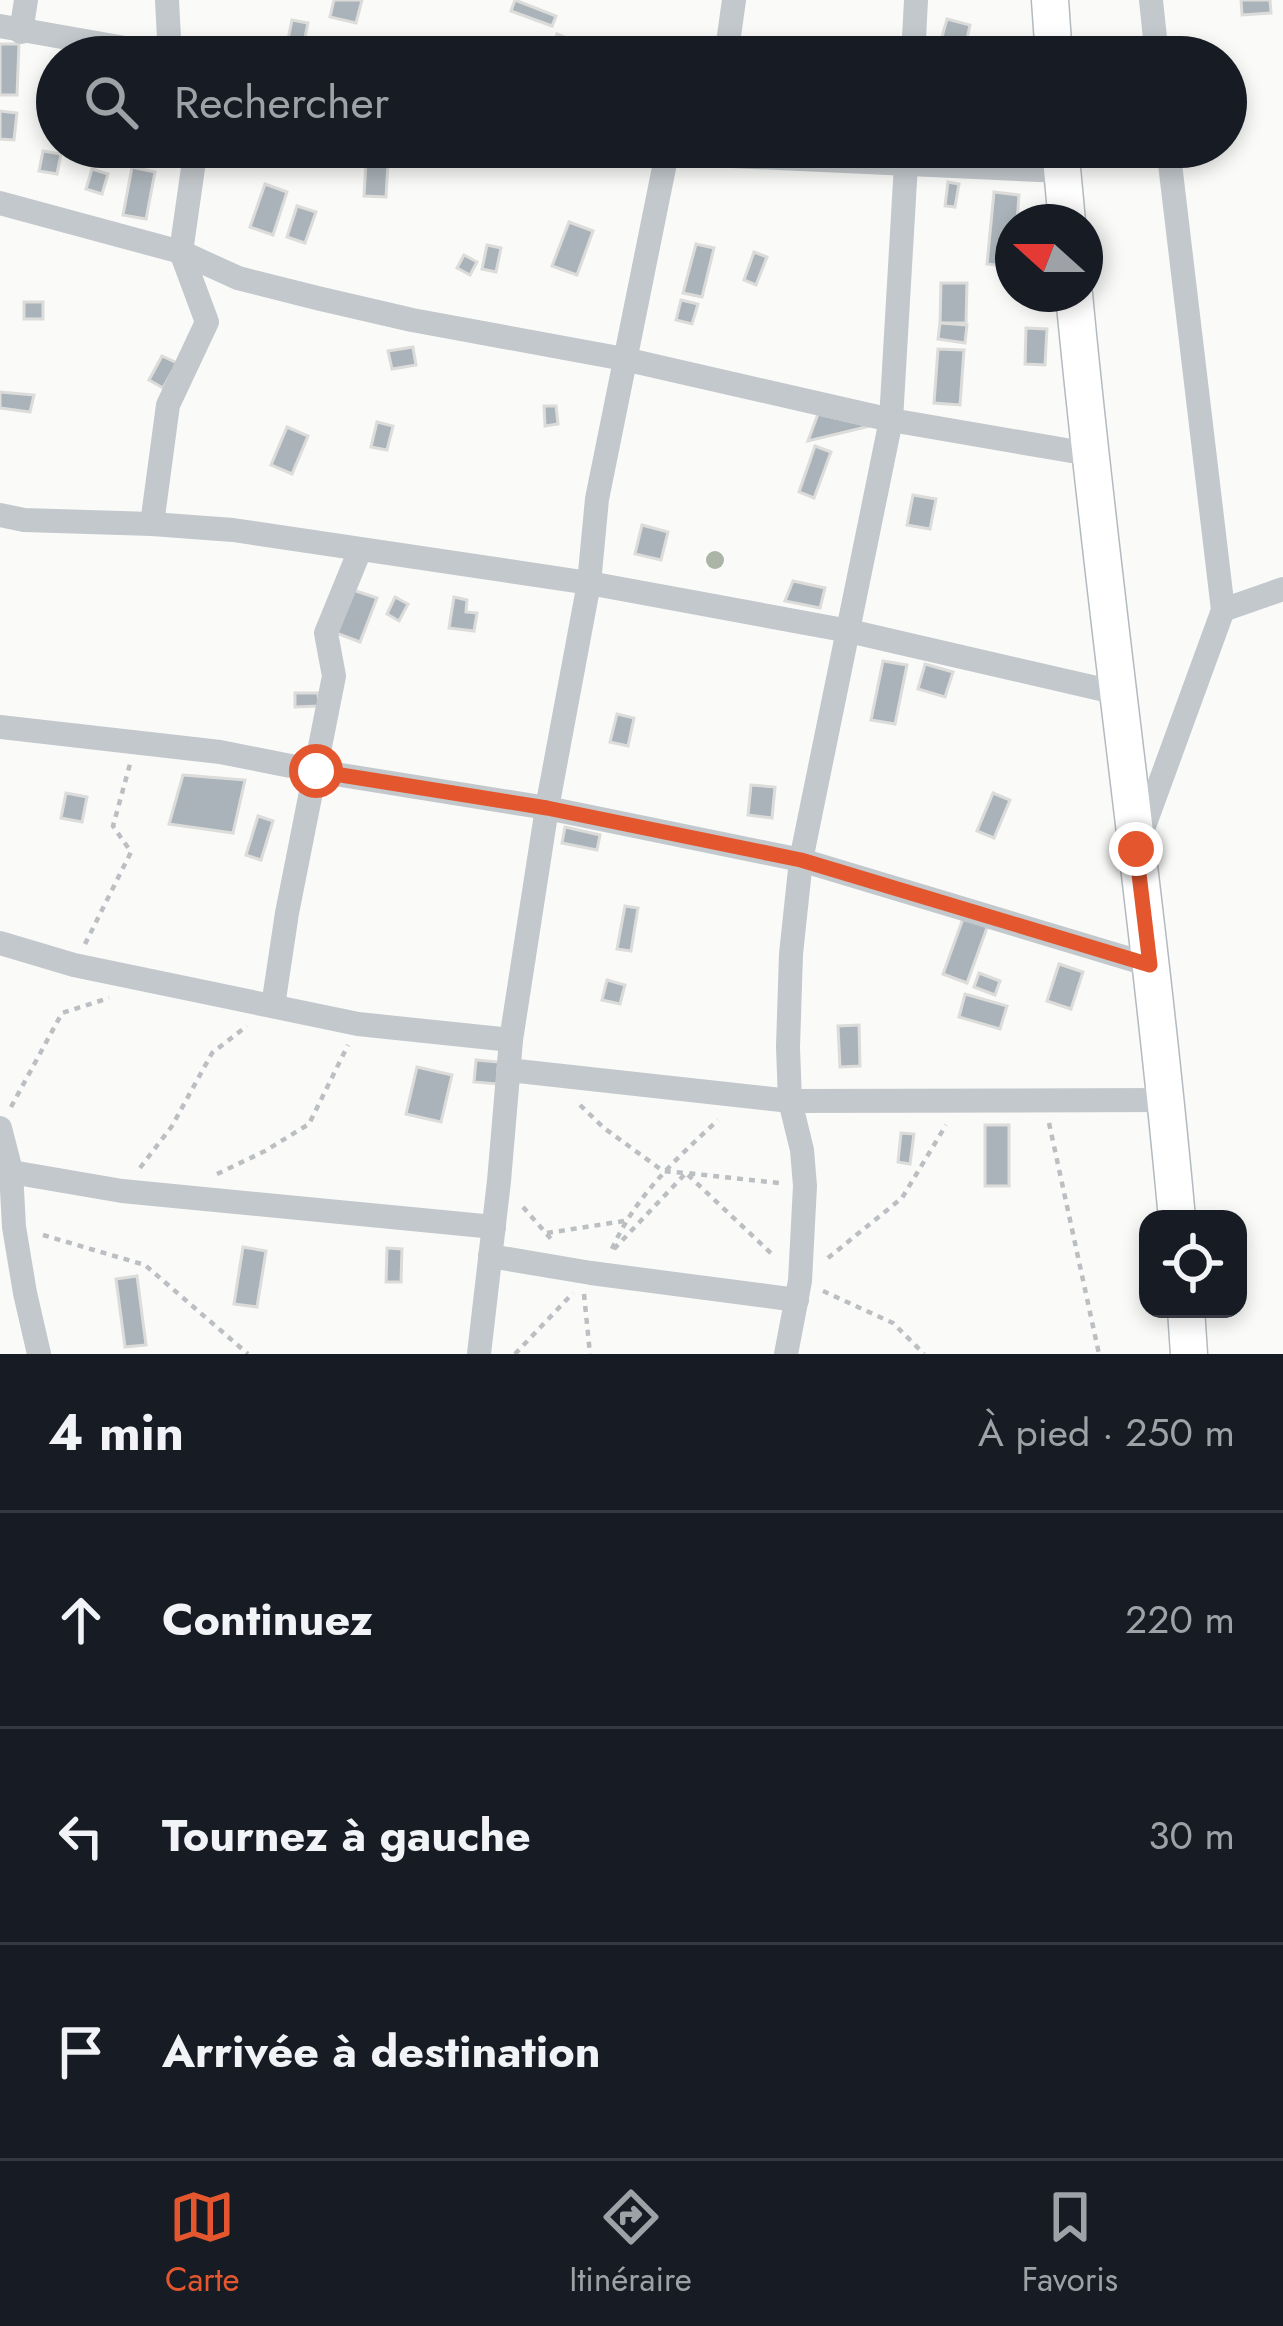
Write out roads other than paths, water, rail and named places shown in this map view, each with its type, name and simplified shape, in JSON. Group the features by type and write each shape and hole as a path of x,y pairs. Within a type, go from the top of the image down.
{"street":[{"path":"26,0 11,29 51,36"},
{"path":"167,0 170,36"},
{"path":"729,36 734,0"},
{"path":"914,36 916,0"},
{"path":"1050,0 1053,36"},
{"path":"1150,0 1154,36"},
{"path":"152,524 168,405 207,322 181,252 194,168"},
{"path":"479,1354 511,1040 547,808 589,583 597,499 664,168"},
{"path":"786,1354 798,1290 805,1186 790,1102 791,954 801,860 891,420 905,168"},
{"path":"1062,168 1065,204"},
{"path":"1136,849 1223,610 1170,168"},
{"path":"0,203 181,252 238,278 316,298 624,359 891,420 1089,454"},
{"path":"1076,312 1176,1210"},
{"path":"0,515 233,530 589,583 848,631 1118,693"},
{"path":"272,1006 334,676 326,633 360,550"},
{"path":"1223,610 1283,589"},
{"path":"0,728 220,752 547,808 801,860 1150,965"},
{"path":"0,943 74,965 358,1024 511,1040"},
{"path":"508,1070 790,1102 1167,1100"},
{"path":"0,1128 37,1354"},
{"path":"5,1171 122,1191 494,1226"},
{"path":"490,1256 591,1273 798,1290"},
{"path":"1187,1318 1189,1354"}]}
